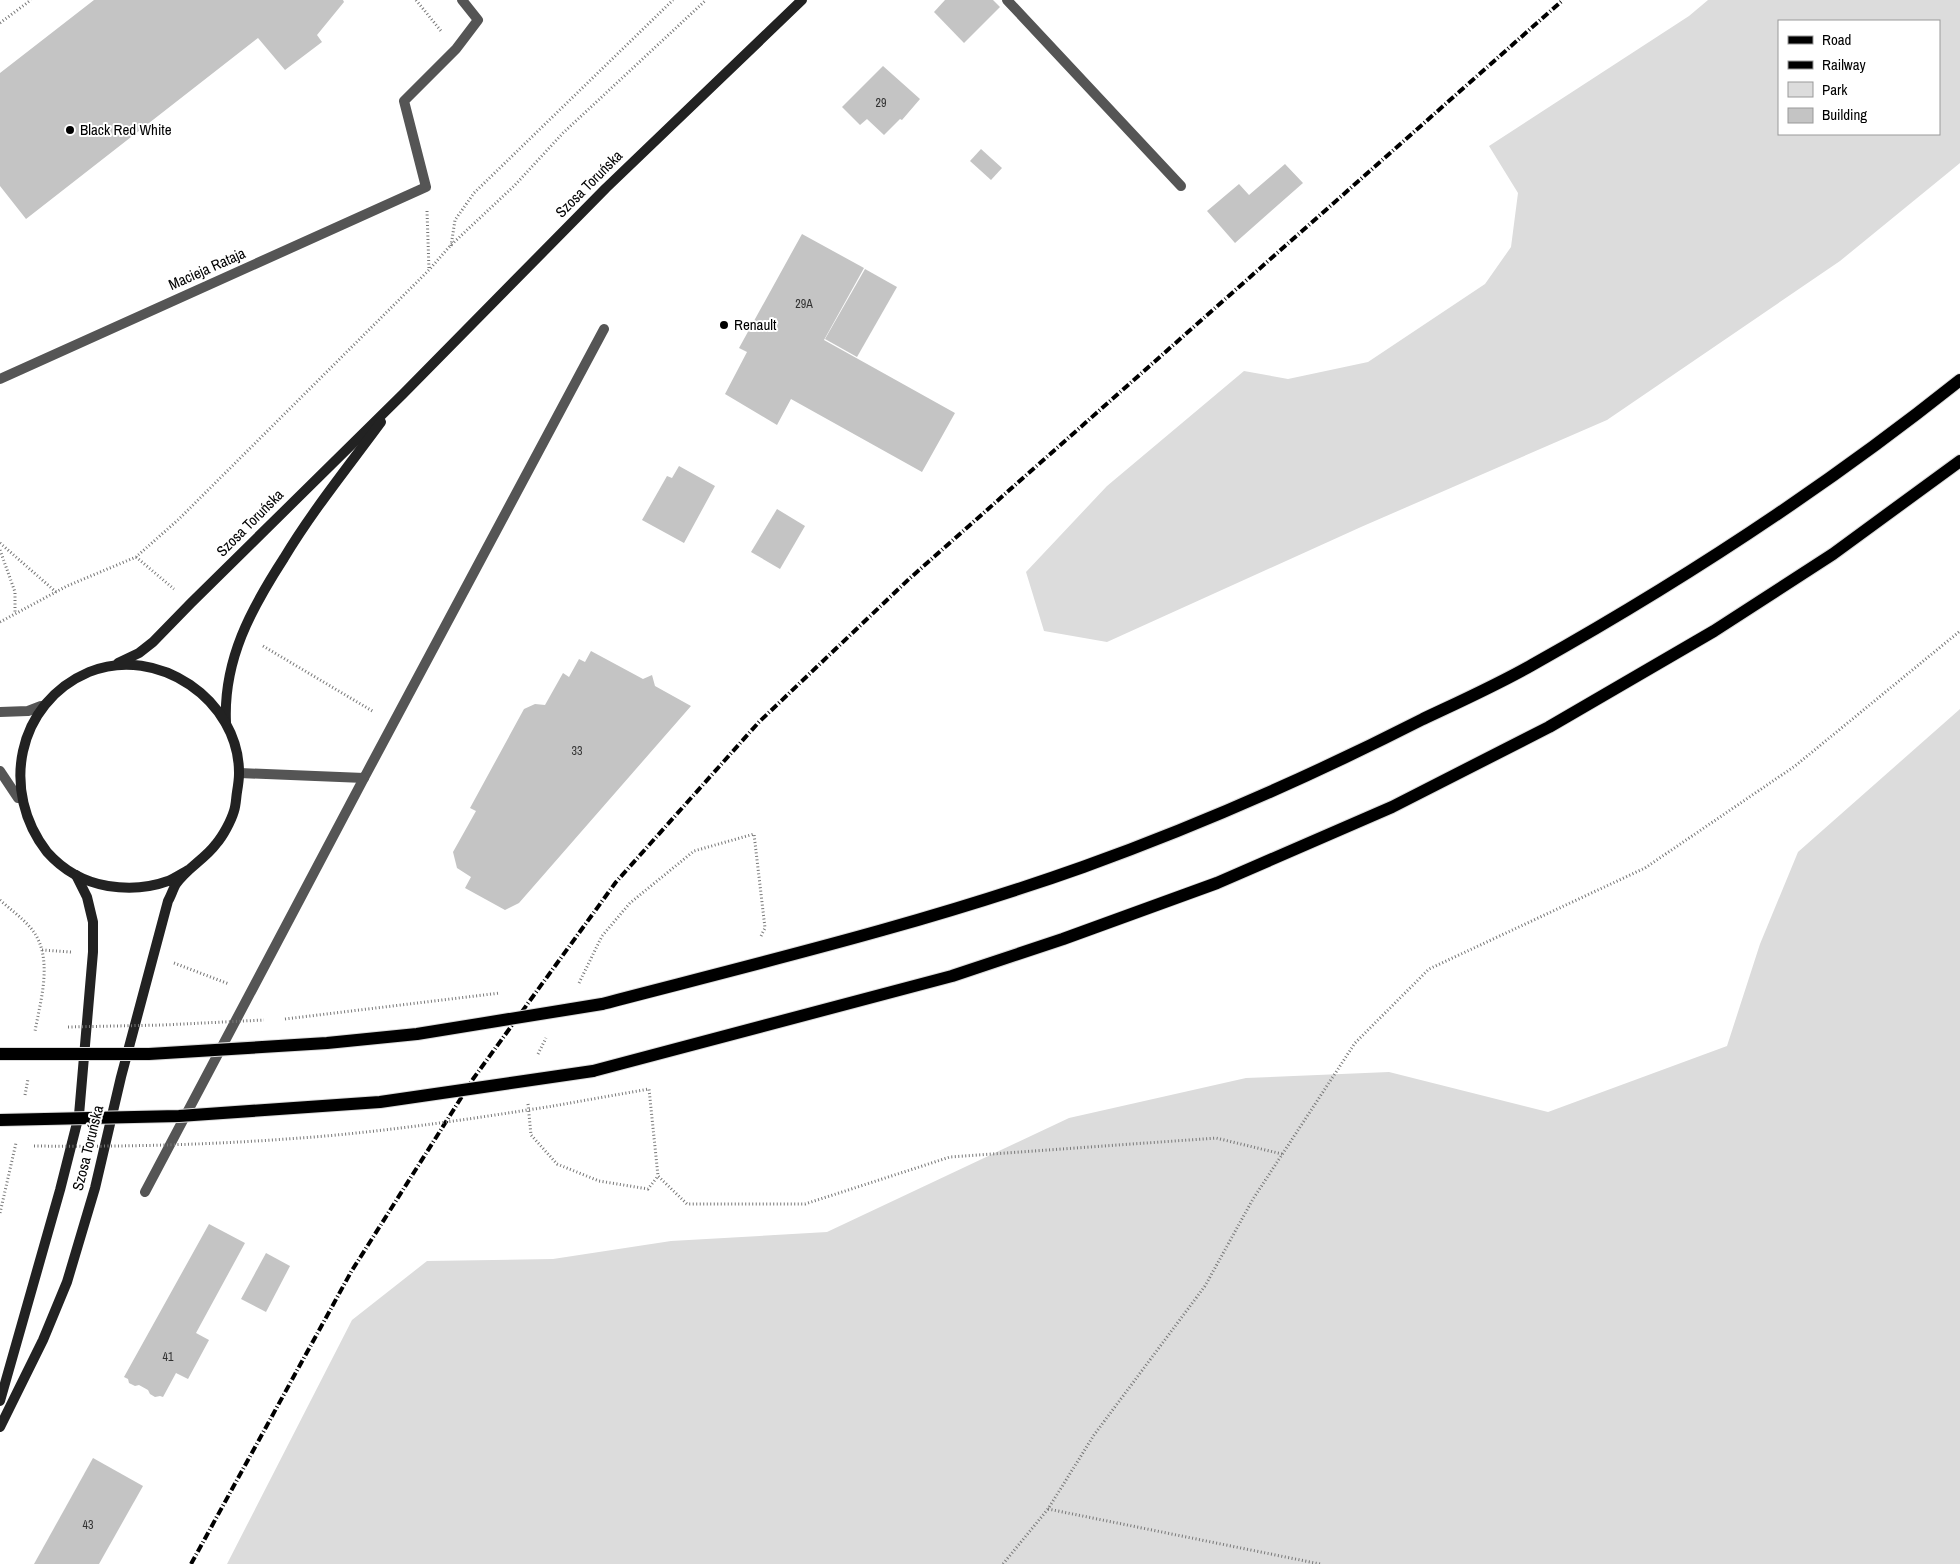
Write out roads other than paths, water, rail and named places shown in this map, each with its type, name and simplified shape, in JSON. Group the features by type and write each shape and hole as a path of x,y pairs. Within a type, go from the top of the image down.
{"main road":[{"name":"Szosa Toruńska","path":"112,666 139,653 153,642 191,602 403,394 606,188 802,0"},
{"path":"0,1054 149,1054 327,1042 417,1034 602,1004 932,916 1080,868 1161,838 1336,763 1529,667 1712,559 1892,434 1960,380"},
{"name":"Szosa Toruńska","path":"226,724 225,701 229,675 238,644 258,599 307,520 403,394"},
{"path":"0,1120 179,1116 380,1102 593,1071 933,981 989,964 1217,883 1392,807 1549,727 1714,631 1833,554 1960,461"},
{"path":"135,665 158,668 179,677 198,690 214,705 226,724 236,748 240,773 234,811 216,845 188,870 167,881 144,887 121,888 98,884 76,876 56,862 38,843 26,822 18,798 16,779 20,750 30,722 41,706 56,691 73,679 92,671 112,666 135,665"},
{"name":"Szosa Toruńska","path":"0,1427 43,1340 67,1282 95,1188 121,1077 168,901 176,884 188,870"},
{"name":"Szosa Toruńska","path":"0,1401 60,1190 78,1115 93,952 93,922 87,897 76,876"}],"street":[{"name":"Macieja Rataja","path":"0,379 426,187 404,101 456,49 478,20 462,0"},
{"path":"1007,0 1181,186"},
{"path":"144,1192 604,329"},
{"path":"0,712 28,711 41,706"},
{"path":"0,771 18,798"},
{"path":"240,773 364,778"}],"railway":[{"path":"191,1564 351,1272 473,1079 616,882 759,722 909,579 1563,0"}],"place":[{"name":"Black Red White","path":"70,130"},
{"name":"Renault","path":"724,325"}]}
